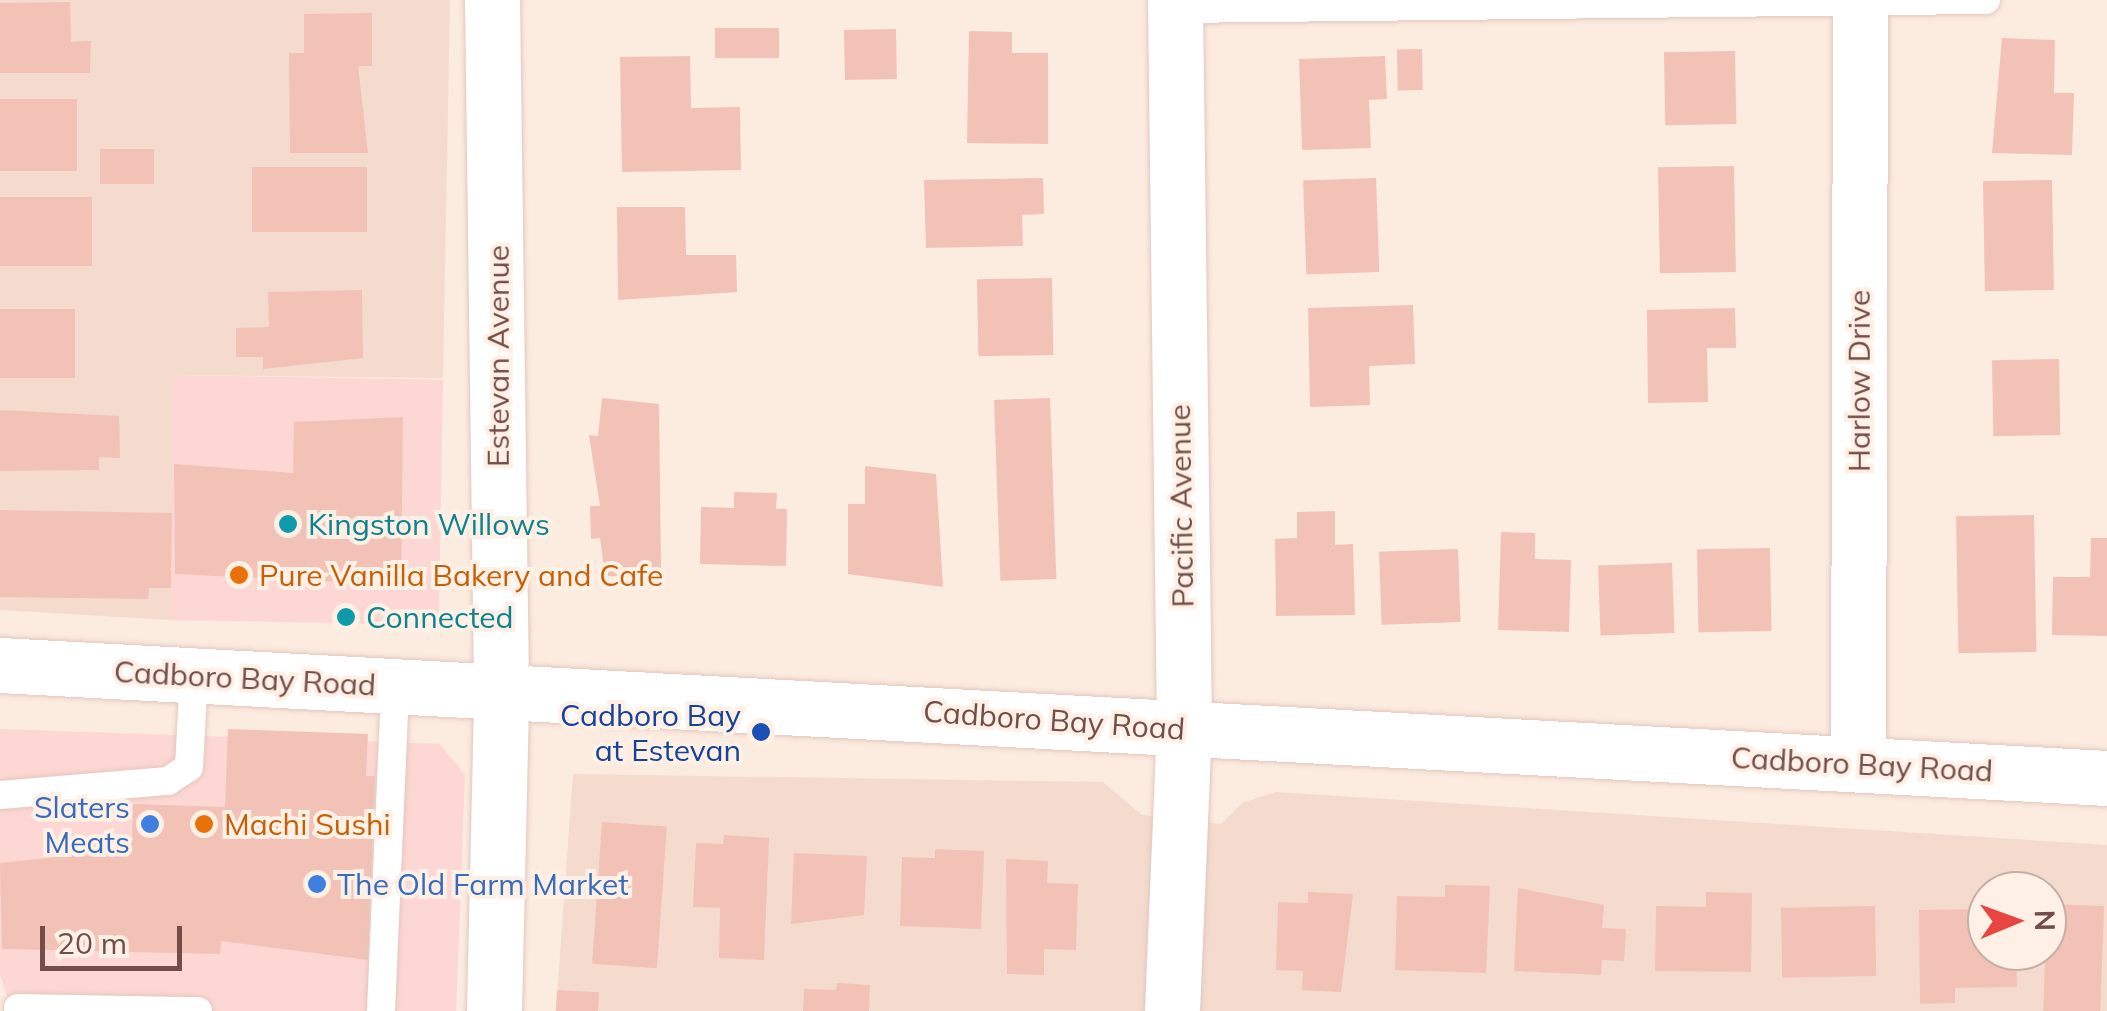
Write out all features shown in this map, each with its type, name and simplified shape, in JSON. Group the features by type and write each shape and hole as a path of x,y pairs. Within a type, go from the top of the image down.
{"street":[{"name":"Estevan Avenue","path":"492,0 501,691 494,1011"},
{"name":"Harlow Drive","path":"1858,763 1860,2"},
{"name":"Pacific Avenue","path":"1172,1011 1184,728 1175,5"},
{"name":"Cadboro Bay Road","path":"0,665 2107,778"}],"lane":[{"path":"1175,5 1986,0"},
{"path":"0,795 168,780 189,766 194,676"},
{"path":"380,1011 395,686"},
{"path":"18,1008 198,1011"}],"shaded area":[{"path":"0,0 450,0 443,378 174,375 172,620 0,610"},
{"path":"174,375 443,380 439,625 170,620"},
{"path":"0,729 440,744 465,775 456,1011 12,1011 0,975"},
{"path":"573,774 1103,782 1142,815 1221,824 1242,803 1276,792 2107,845 2107,1011 556,1011"}],"building":[{"path":"70,2 71,42 91,41 90,73 0,73 0,3"},
{"path":"372,13 372,66 358,66 368,153 290,153 289,53 304,53 304,14"},
{"path":"715,28 779,28 779,58 715,58"},
{"path":"896,29 897,79 845,80 844,30"},
{"path":"969,31 1012,32 1012,53 1048,53 1048,144 967,143"},
{"path":"2002,38 2055,40 2054,93 2074,93 2072,155 1992,153"},
{"path":"1397,49 1422,49 1423,90 1398,90"},
{"path":"1735,51 1736,124 1665,125 1664,52"},
{"path":"690,56 691,108 740,107 741,170 622,172 620,57"},
{"path":"1385,56 1387,99 1369,100 1371,148 1302,150 1299,59"},
{"path":"0,99 77,99 77,171 0,171"},
{"path":"100,149 154,149 154,184 100,184"},
{"path":"1734,166 1736,272 1660,273 1658,167"},
{"path":"252,167 367,167 367,232 252,232"},
{"path":"1043,178 1044,214 1022,215 1023,246 926,248 924,180"},
{"path":"1376,178 1379,272 1306,274 1303,181"},
{"path":"2052,180 2054,290 1985,291 1983,181"},
{"path":"0,197 92,197 92,266 0,266"},
{"path":"617,207 685,207 686,255 736,255 737,292 618,300"},
{"path":"1052,278 1053,355 978,356 977,279"},
{"path":"362,290 363,358 263,369 263,357 236,357 236,328 269,327 268,292"},
{"path":"1413,305 1415,364 1369,366 1370,405 1310,407 1308,308"},
{"path":"1735,308 1736,348 1707,348 1708,402 1648,403 1647,310"},
{"path":"0,309 75,309 75,378 0,378"},
{"path":"2059,359 2060,435 1993,436 1992,360"},
{"path":"602,398 659,404 661,569 636,576 605,576 600,538 591,539 590,506 600,506 589,435 598,436"},
{"path":"1050,398 1056,579 1000,581 994,400"},
{"path":"0,410 119,416 120,458 99,457 99,470 0,471"},
{"name":"Kingston Willows","path":"403,417 401,585 175,574 174,464 293,473 294,422"},
{"path":"865,466 936,474 943,587 848,574 848,504 865,504"},
{"path":"734,492 777,493 776,509 787,509 786,566 700,564 701,507 734,508"},
{"path":"0,510 172,513 171,588 149,588 148,599 0,597"},
{"path":"1335,511 1335,545 1353,544 1355,615 1276,616 1275,539 1297,538 1297,512"},
{"path":"2034,515 2036,652 1958,653 1956,516"},
{"path":"1501,532 1535,533 1535,559 1571,560 1569,632 1498,630"},
{"path":"2091,538 2107,538 2107,636 2052,635 2053,577 2090,577"},
{"path":"1770,548 1771,631 1698,632 1697,549"},
{"path":"1458,549 1461,622 1382,625 1379,552"},
{"path":"1672,563 1674,633 1600,636 1598,566"},
{"path":"228,729 368,734 366,776 375,776 368,960 221,941 220,954 2,949 0,863 57,857 57,846 91,847 92,837 132,838 133,804 225,807"},
{"path":"602,822 667,827 657,968 592,964"},
{"path":"724,835 769,838 764,960 719,958 720,908 693,907 696,843 723,844"},
{"path":"935,849 984,851 981,929 900,926 902,857 935,858"},
{"path":"794,853 867,856 864,915 791,924"},
{"path":"1006,859 1048,861 1047,883 1078,884 1076,950 1044,949 1044,975 1007,974"},
{"path":"1445,885 1490,886 1486,973 1395,970 1397,896 1445,897"},
{"path":"1518,888 1604,905 1602,928 1626,929 1624,961 1602,960 1601,975 1514,971"},
{"path":"1308,892 1353,894 1341,992 1302,990 1303,971 1276,970 1278,902 1308,903"},
{"path":"1706,892 1752,893 1751,972 1655,971 1656,906 1706,907"},
{"path":"2067,905 2104,906 2100,1011 2043,1011 2045,971 2067,971"},
{"path":"1875,906 1876,976 1782,978 1781,908"},
{"path":"1967,909 1967,971 2017,971 2017,987 1955,988 1955,1003 1920,1004 1919,910"},
{"path":"837,983 870,985 869,1011 803,1011 804,989 836,990"},
{"path":"557,990 599,992 598,1011 556,1011"}],"place":[{"name":"Kingston Willows","path":"288,524"},
{"name":"Pure Vanilla Bakery and Cafe","path":"239,575"},
{"name":"Connected","path":"346,617"},
{"name":"Cadboro Bay at Estevan","path":"761,732"},
{"name":"Slaters Meats","path":"150,824"},
{"name":"Machi Sushi","path":"204,824"},
{"name":"The Old Farm Market","path":"317,884"}]}
